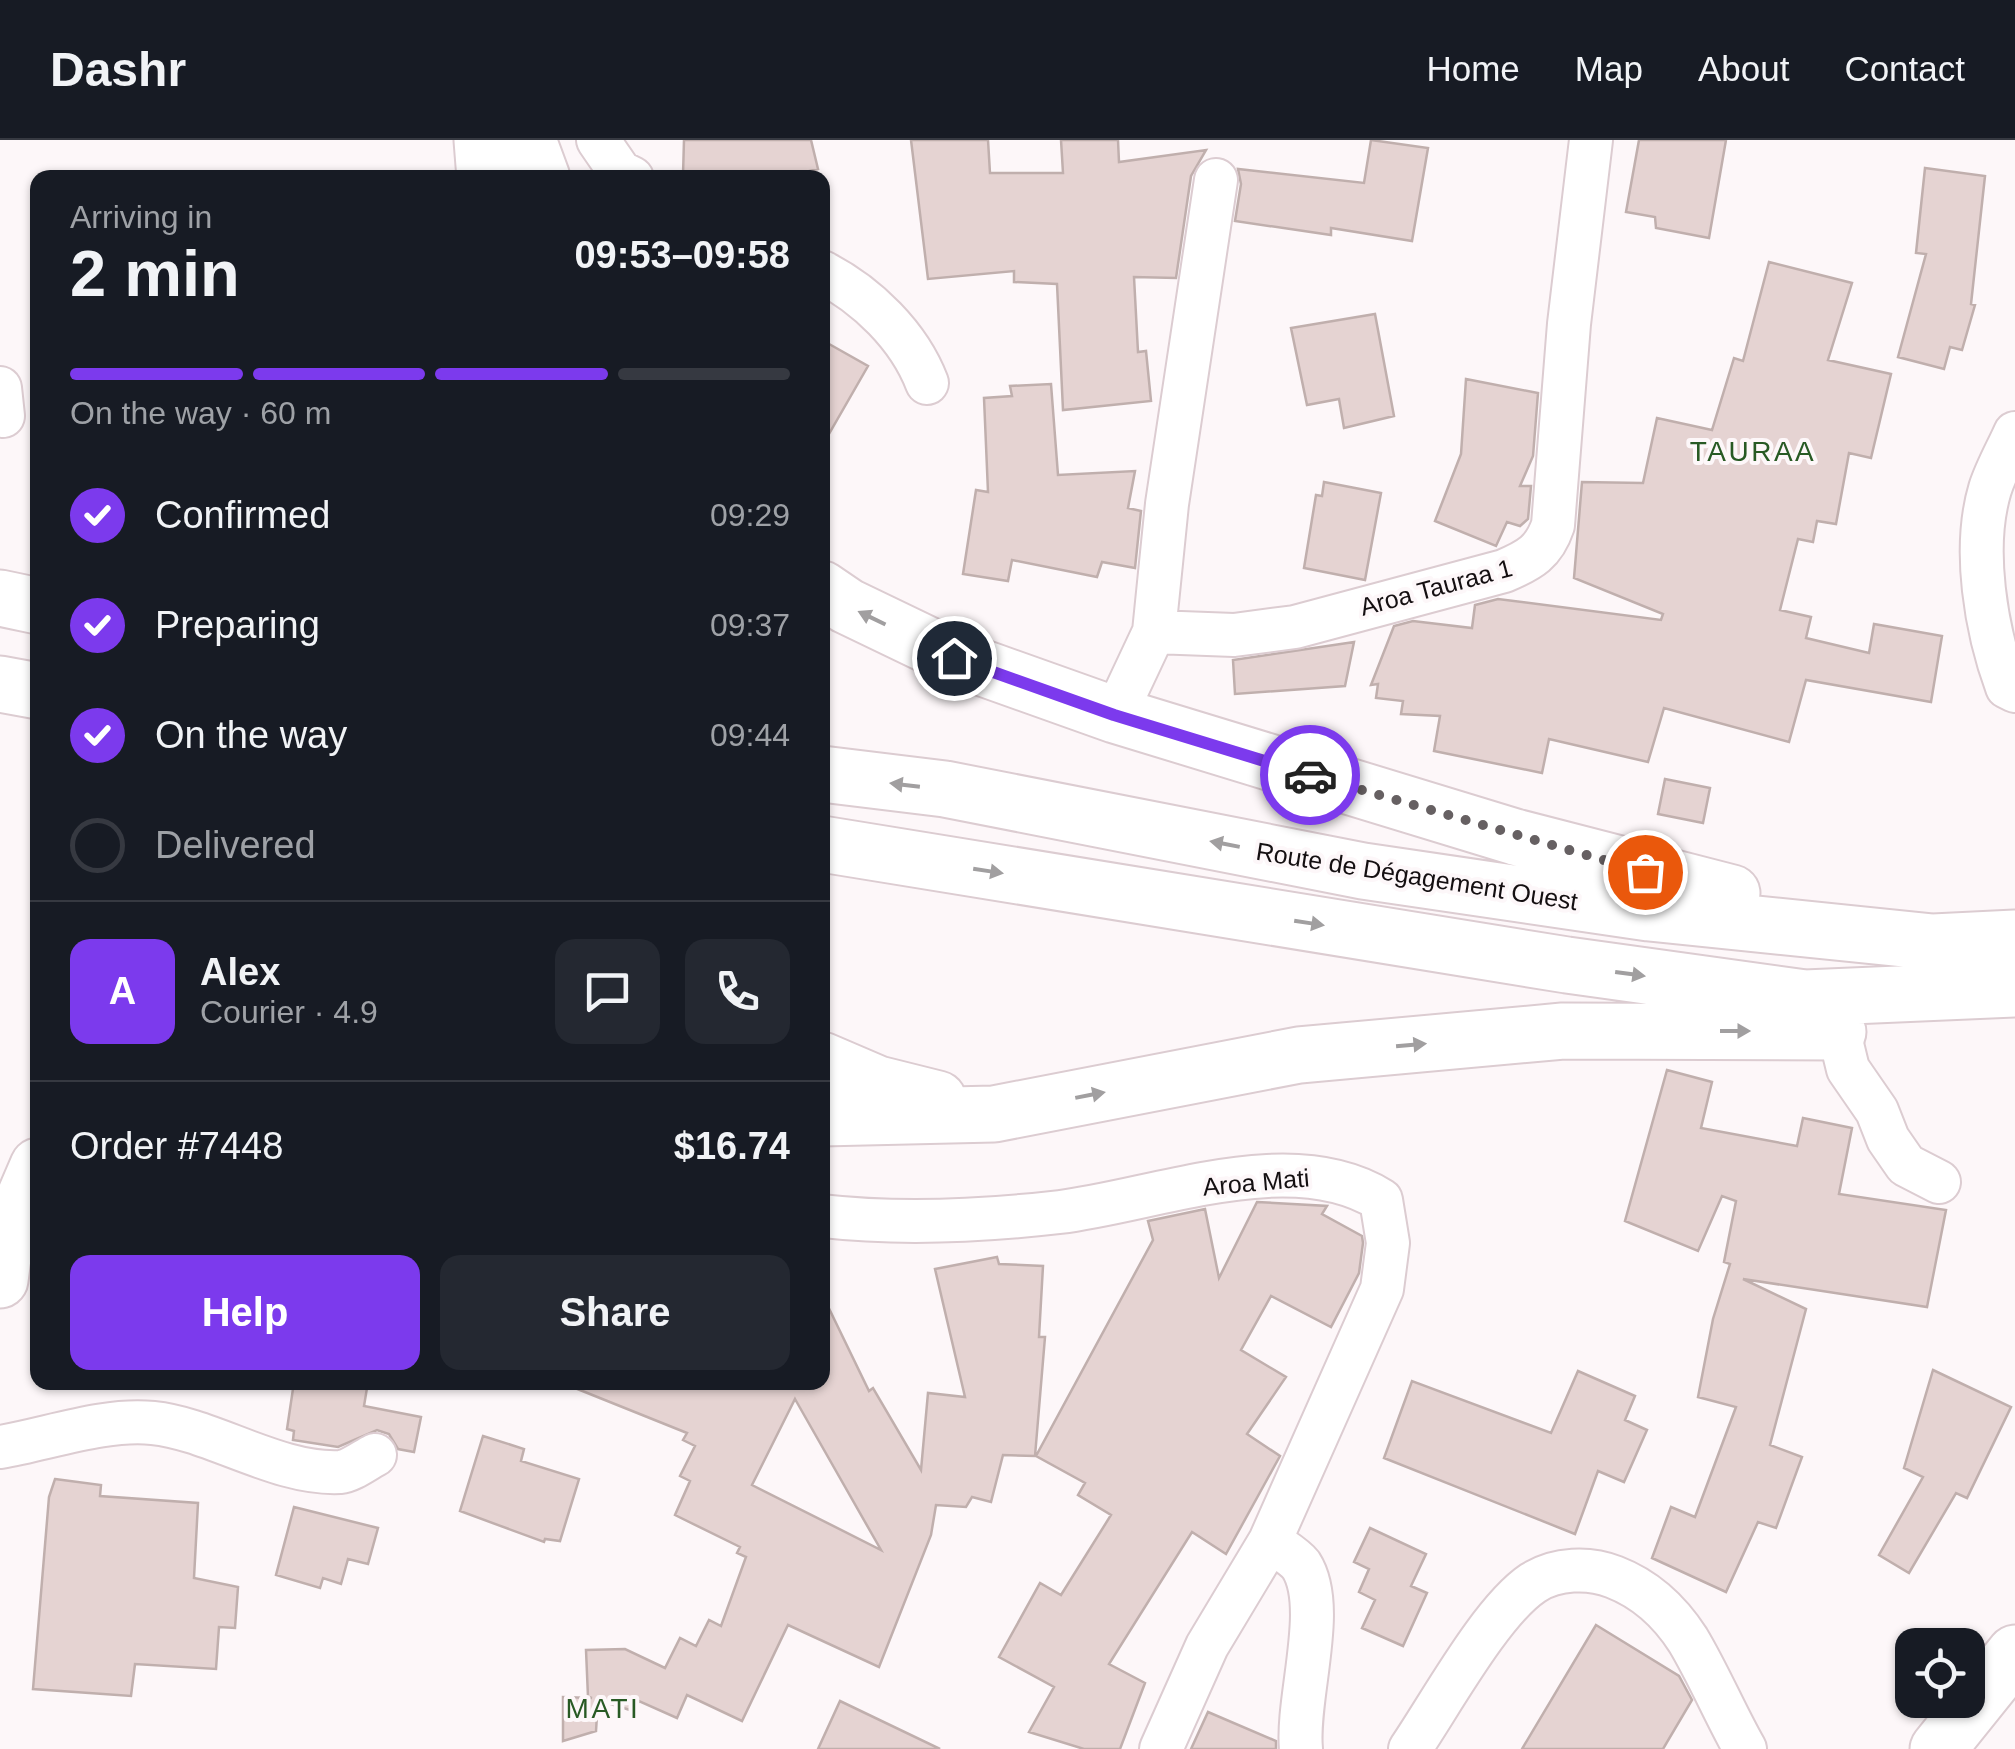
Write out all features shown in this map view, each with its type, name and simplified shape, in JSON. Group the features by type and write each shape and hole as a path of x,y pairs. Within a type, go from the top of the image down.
{"main road":[{"path":"482,140 485,170"},
{"path":"510,140 516,170"},
{"path":"528,140 539,170"},
{"path":"0,571 30,573"},
{"path":"830,594 954,658 1114,715 1514,837 1710,889 1852,912 1933,942"},
{"path":"0,598 30,604"},
{"name":"Route de Dégagement Ouest","path":"830,775 944,789 1382,874 1649,914 1933,942 2015,938"},
{"path":"830,845 1567,965 1805,998 2015,990"},
{"path":"830,1118 994,1114 1299,1055 1563,1031 1914,1032 1955,1024 2015,1002"},
{"path":"830,1063 878,1084 994,1114"},
{"path":"13,1265 5,1243 30,1185"},
{"path":"1938,1749 2015,1653"}],"street":[{"path":"598,140 619,170"},
{"name":"Aroa Tauraa 1","path":"1154,632 1234,635 1295,626 1504,571 1532,559 1546,544 1554,525 1569,324 1590,140"},
{"path":"1114,715 1154,632 1168,504 1216,180"},
{"path":"830,278 886,321 915,353 927,383"},
{"path":"2015,432 1990,490 1984,528 1994,652 2007,687 2015,691"},
{"path":"1839,1032 1848,1069 1876,1111 1888,1139 1906,1165 1939,1182"},
{"name":"Aroa Mati","path":"830,1217 872,1222 1062,1212 1273,1176 1325,1177 1361,1187 1382,1200 1388,1244 1382,1289 1270,1541 1207,1646 1161,1749"},
{"path":"0,1447 111,1424 154,1423 256,1456 308,1467 343,1472 375,1455"},
{"path":"1270,1541 1300,1563 1312,1594 1298,1718 1301,1749"},
{"path":"1410,1749 1507,1607 1534,1582 1566,1570 1600,1571 1635,1585 1664,1609 1688,1640 1745,1749"}],"building":[{"path":"684,140 811,140 818,169 814,170 683,170"},
{"path":"911,140 988,140 990,173 1063,173 1061,140 1118,140 1119,162 1206,150 1191,176 1176,278 1134,277 1138,352 1146,351 1151,401 1063,410 1057,284 1014,282 1014,271 928,279"},
{"path":"1371,140 1428,148 1412,241 1331,228 1331,235 1235,221 1241,184 1238,169 1364,183"},
{"path":"1639,140 1726,140 1709,238 1656,228 1655,217 1626,212"},
{"path":"1925,168 1985,176 1971,304 1975,305 1962,350 1950,347 1944,369 1898,357 1926,254 1916,253"},
{"path":"1769,262 1852,283 1828,360 1891,374 1871,458 1849,453 1836,524 1817,521 1813,542 1798,539 1780,610 1811,617 1806,638 1869,653 1874,624 1942,636 1931,702 1806,680 1789,742 1664,708 1648,762 1549,739 1542,773 1434,751 1440,716 1401,714 1403,701 1376,698 1378,684 1371,685 1394,626 1413,621 1472,628 1475,605 1498,599 1661,620 1663,614 1574,578 1582,482 1643,483 1657,418 1712,430 1734,358 1743,361"},
{"path":"1375,314 1394,416 1344,428 1339,399 1307,405 1291,328"},
{"path":"830,345 868,366 830,432"},
{"path":"1466,379 1538,393 1533,456 1520,486 1531,486 1528,519 1520,526 1507,522 1496,546 1435,521 1461,454"},
{"path":"1051,384 1058,475 1135,471 1128,508 1141,511 1135,568 1102,562 1097,577 1012,560 1008,581 963,574 976,490 988,492 984,398 1012,396 1010,386"},
{"path":"1324,482 1381,493 1365,580 1304,568 1316,495 1322,496"},
{"path":"1354,642 1345,686 1235,694 1233,660"},
{"path":"1665,779 1710,788 1703,823 1658,814"},
{"path":"1667,1070 1712,1082 1701,1128 1797,1146 1803,1118 1852,1128 1839,1194 1946,1210 1927,1307 1743,1279 1806,1309 1770,1445 1802,1457 1776,1528 1758,1522 1726,1592 1652,1558 1671,1507 1695,1517 1736,1407 1698,1397 1713,1319 1730,1264 1724,1262 1736,1201 1722,1196 1698,1251 1625,1221"},
{"path":"1257,1202 1327,1206 1322,1214 1362,1236 1359,1273 1331,1327 1271,1296 1241,1350 1286,1377 1247,1434 1280,1456 1226,1554 1192,1532 1109,1664 1145,1683 1120,1749 1084,1749 1029,1732 1054,1687 999,1657 1040,1583 1061,1595 1111,1515 1078,1495 1085,1483 1036,1456 1153,1240 1148,1221 1205,1209 1219,1278"},
{"path":"997,1257 999,1264 1043,1266 1039,1337 1045,1337 1035,1456 1003,1455 991,1502 972,1497 966,1507 936,1505 931,1535 879,1667 788,1625 742,1721 687,1695 677,1718 639,1701 633,1711 598,1700 596,1731 563,1741 563,1697 592,1698 588,1697 586,1650 625,1649 665,1668 680,1638 696,1646 709,1620 721,1626 746,1557 737,1553 740,1547 675,1515 690,1481 680,1476 695,1446 683,1440 687,1433 580,1390 830,1390 830,1311 869,1391 873,1388 921,1470 928,1393 965,1397 935,1269","holes":["795,1399 881,1550 752,1485"]},
{"path":"1933,1370 2011,1407 1967,1498 1956,1493 1909,1573 1879,1555 1923,1477 1904,1468"},
{"path":"1578,1371 1635,1396 1625,1420 1647,1430 1624,1482 1598,1471 1575,1534 1384,1458 1412,1381 1551,1433"},
{"path":"293,1390 367,1390 364,1406 421,1417 414,1452 398,1449 389,1434 377,1430 338,1447 293,1440 294,1431 287,1429"},
{"path":"483,1436 524,1449 521,1461 579,1479 560,1541 544,1542 460,1511"},
{"path":"55,1479 101,1485 100,1496 198,1503 194,1578 238,1587 235,1628 219,1627 216,1669 135,1664 131,1696 33,1689 49,1497"},
{"path":"294,1507 378,1528 368,1564 348,1559 341,1584 323,1578 320,1588 276,1575"},
{"path":"1370,1528 1426,1554 1411,1586 1427,1593 1403,1646 1362,1628 1375,1600 1359,1592 1369,1569 1354,1562"},
{"path":"1596,1625 1679,1676 1692,1700 1663,1749 1522,1749"},
{"path":"840,1701 940,1749 818,1749"},
{"path":"1208,1712 1276,1741 1276,1749 1191,1749"}],"way so far":[{"path":"1310,775 1645,872"}],"district":[{"name":"TAURAA","path":"1753,451"},
{"name":"MATI","path":"603,1708"}],"route":[{"path":"954,658 1114,715 1310,775"}]}
